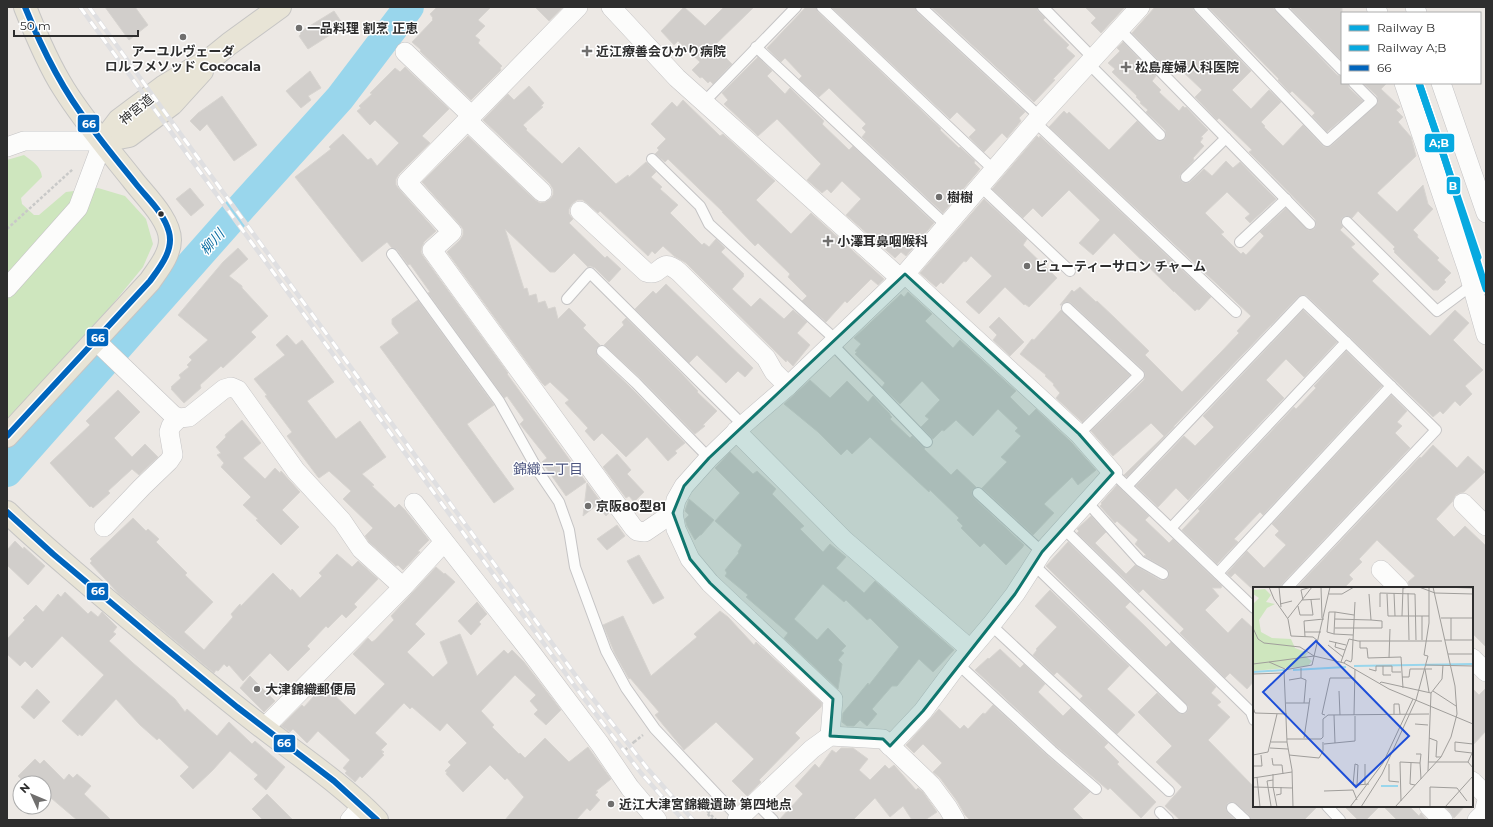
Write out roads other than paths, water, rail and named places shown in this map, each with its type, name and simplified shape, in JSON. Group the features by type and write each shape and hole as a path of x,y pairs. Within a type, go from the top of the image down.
{"main road":[{"path":"7,436 99,344 110,326 150,281 167,252 170,240 167,228 154,206 64,89 35,32 25,7"},
{"name":"神宮道","path":"103,141 129,136 172,104 199,75 208,61 280,7"},
{"path":"7,514 136,624 264,728 331,779 363,815"}],"street":[{"path":"578,7 407,182 452,232 432,250 633,527 637,531 645,532 672,513"},
{"path":"611,7 665,66 1079,434 1112,473 1038,558 1015,594 958,664 923,711 890,746"},
{"path":"830,736 833,699 710,582 690,559 681,543 672,513 676,500 684,486 709,458 740,428 788,386 902,276 1038,119 1140,7"},
{"path":"405,52 542,192"},
{"path":"1404,84 1472,285 1486,335"},
{"path":"1441,84 1486,213"},
{"path":"7,148 24,141 103,141 78,208 7,288"},
{"path":"580,211 646,272 652,274 667,265 676,269 766,358 774,372 788,386"},
{"path":"99,344 173,415 179,418 189,417 224,389 231,387 238,390 296,471 342,521 361,549 403,587"},
{"path":"104,527 169,461 173,455 169,432 179,418"},
{"path":"740,428 844,540 970,649"},
{"path":"414,503 530,651 655,820"},
{"path":"1463,503 1486,526"},
{"path":"264,728 403,587 444,542"},
{"path":"1381,570 1398,587"},
{"path":"1473,659 1486,672"},
{"path":"738,819 812,749 830,736 883,739 931,785 955,820"},
{"path":"1473,782 1486,795"},
{"path":"1477,820 1484,813 1486,804"},
{"path":"1430,807 1443,820"}],"lane":[{"path":"704,102 796,7"},
{"path":"822,7 994,170"},
{"path":"921,7 1236,312"},
{"path":"1043,7 1160,135"},
{"path":"1199,7 1327,141 1372,101 1355,84"},
{"path":"1280,7 1341,69"},
{"path":"1119,29 1310,224"},
{"path":"756,47 946,225"},
{"path":"1186,177 1226,138"},
{"path":"652,159 700,206 709,224 834,342 927,442"},
{"path":"980,186 1070,271"},
{"path":"1240,242 1286,199"},
{"path":"1347,222 1437,311 1472,285"},
{"path":"392,254 499,401 540,474 559,502 568,530 574,567 606,651 626,688 655,729 738,819"},
{"path":"567,299 590,273 740,428"},
{"path":"1127,486 1303,301 1436,430 1288,587"},
{"path":"1067,308 1139,375 1079,434"},
{"path":"1171,528 1346,342"},
{"path":"602,351 636,383 709,458"},
{"path":"1218,573 1391,386"},
{"path":"1112,473 1253,607"},
{"path":"978,493 1038,558 1182,708"},
{"path":"1088,502 1140,560 1163,574"},
{"path":"1063,528 1251,712 1253,717"},
{"path":"991,624 1169,791"},
{"path":"958,664 1052,751 1096,789"},
{"path":"755,802 773,820"},
{"path":"1327,807 1340,820"},
{"path":"1232,808 1245,820"},
{"path":"1160,812 1168,820"}],"waterway":[{"name":"柳川","path":"7,472 340,98 409,7"}],"railway":[{"path":"80,7 582,696 641,773 683,820"},
{"path":"89,7 587,691 647,768 693,820"}],"rail line":[{"name":"B","path":"1419,84 1486,289"},
{"name":"A;B","path":"1420,86 1478,257"}],"place":[{"name":"一品料理 割烹 正恵","path":"299,28"},
{"name":"アーユルヴェーダ ロルフメソッド Cococala","path":"183,37"},
{"name":"近江療善会ひかり病院","path":"587,51"},
{"name":"松島産婦人科医院","path":"1126,67"},
{"name":"樹樹","path":"939,197"},
{"name":"小澤耳鼻咽喉科","path":"828,241"},
{"name":"ビューティーサロン チャーム","path":"1027,266"},
{"name":"京阪80型81","path":"588,506"},
{"name":"大津錦織郵便局","path":"257,689"},
{"name":"近江大津宮錦織遺跡 第四地点","path":"611,804"}],"district":[{"name":"錦織二丁目","path":"548,469"}]}
